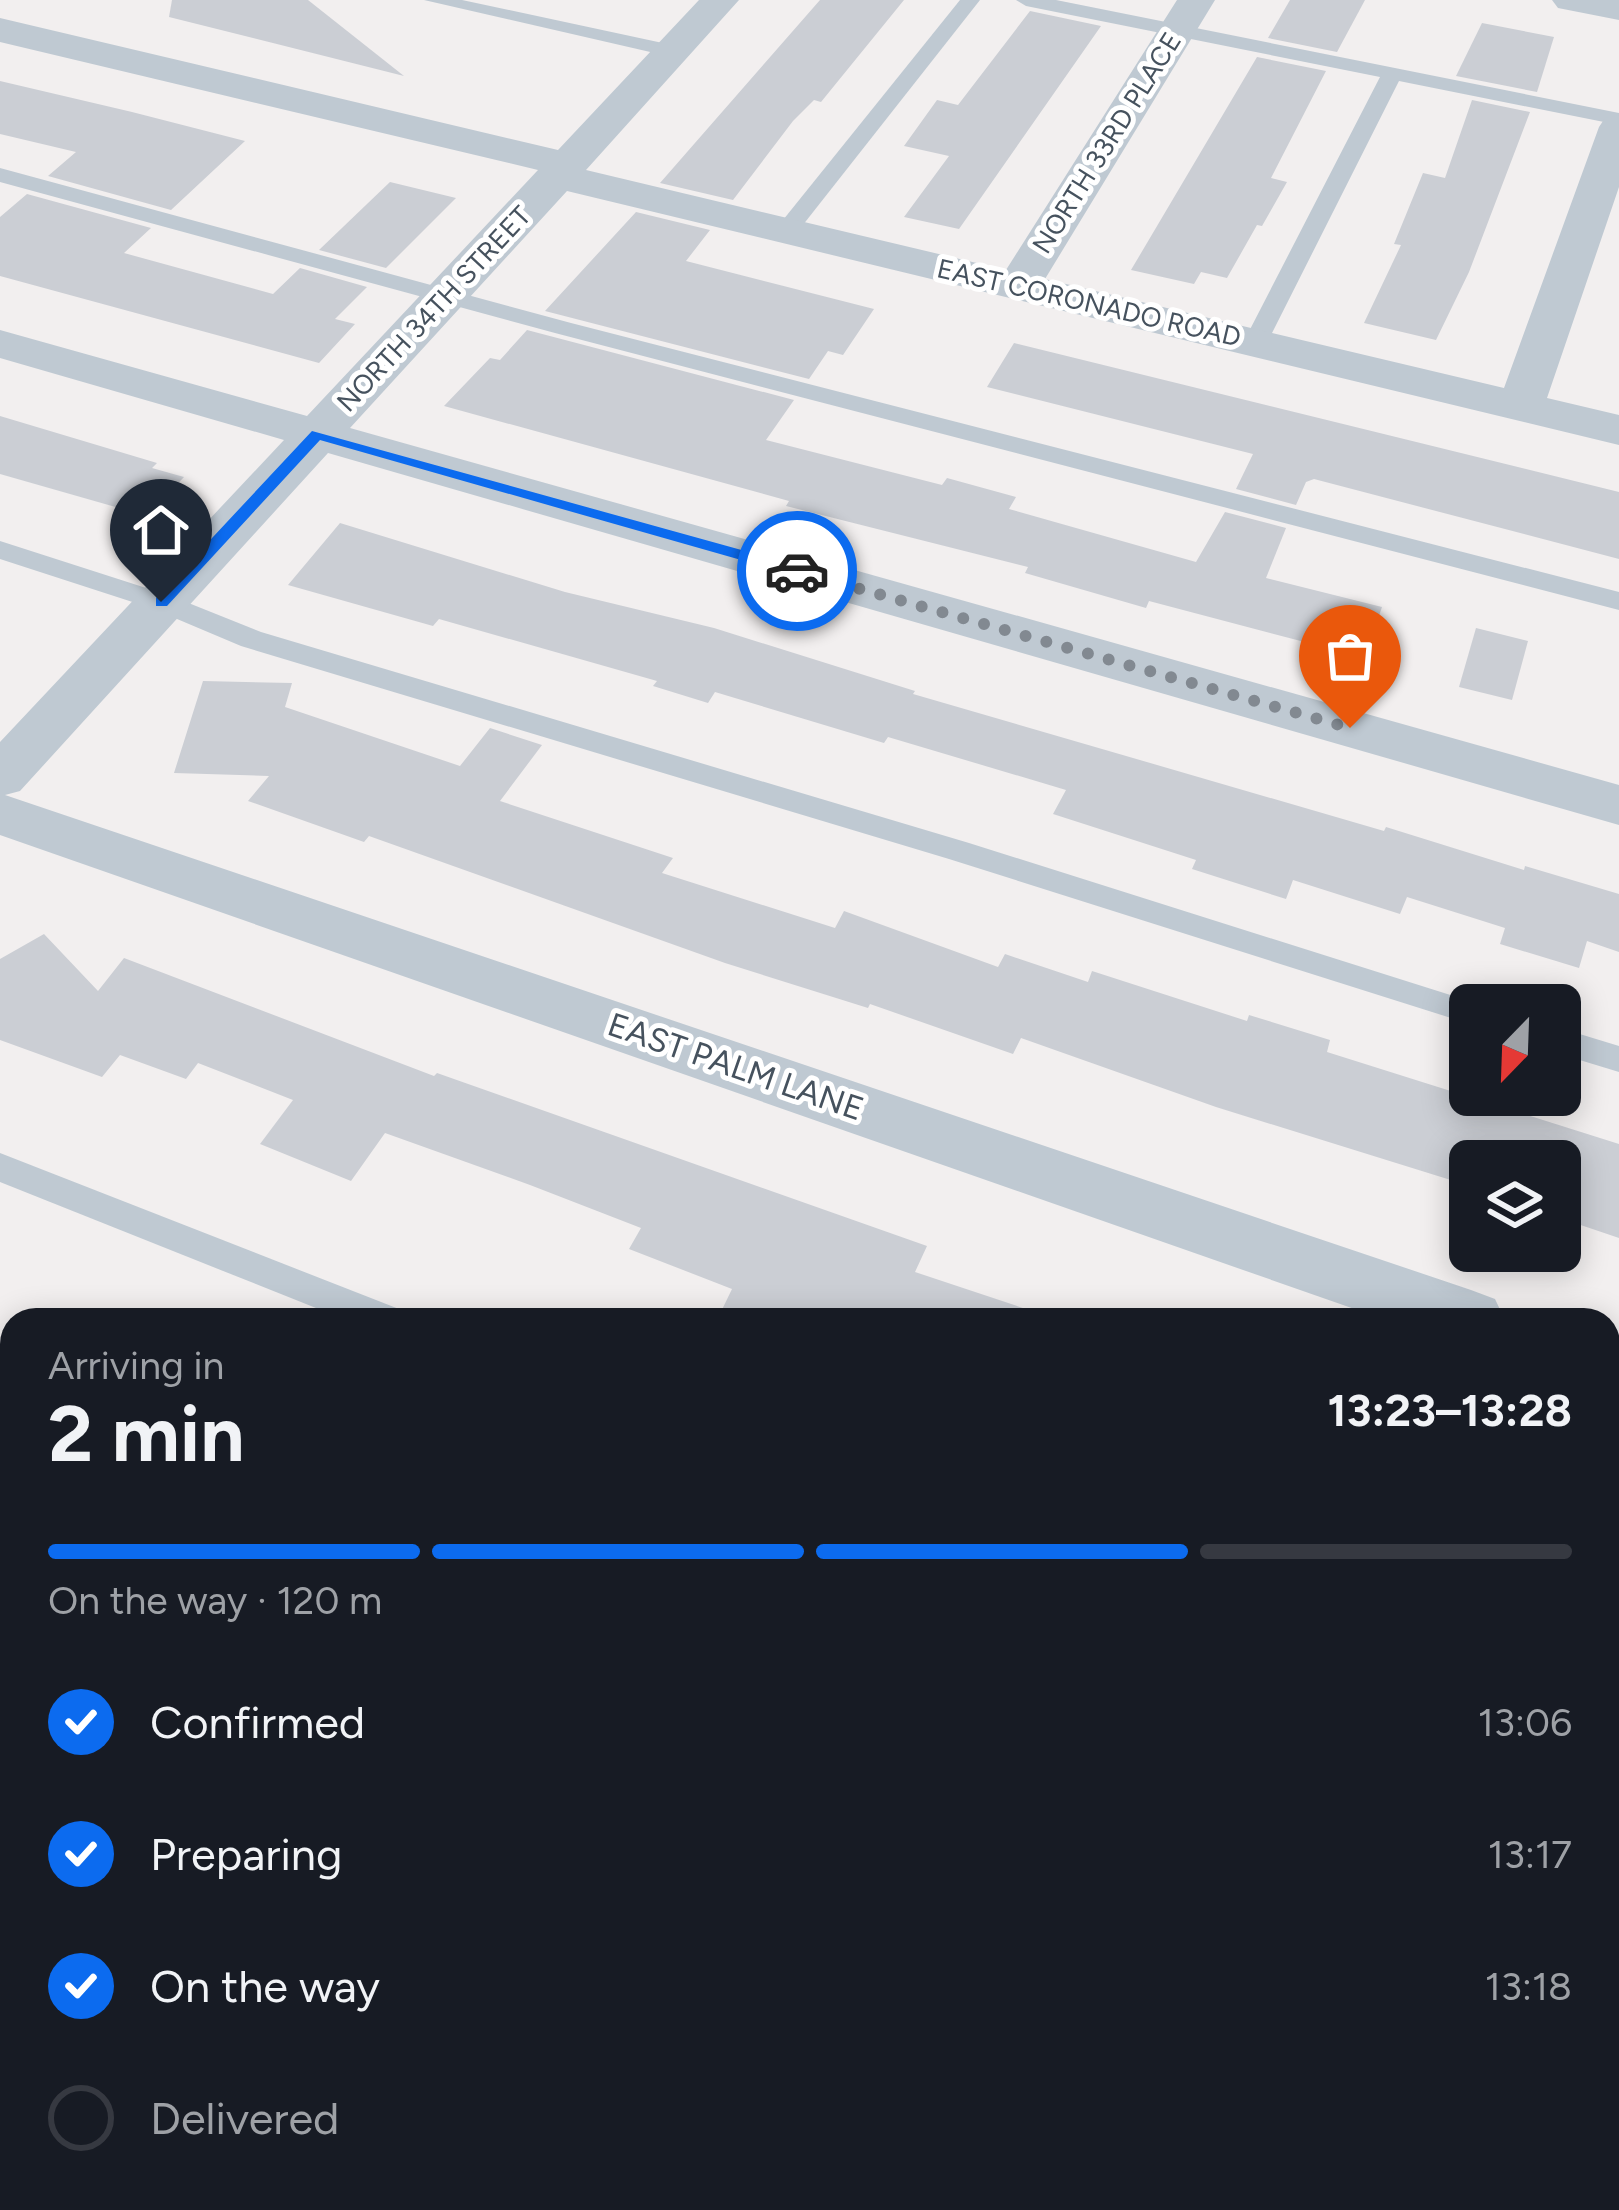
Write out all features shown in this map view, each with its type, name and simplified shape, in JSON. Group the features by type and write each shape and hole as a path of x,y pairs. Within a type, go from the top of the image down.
{"street":[{"name":"NORTH 34TH STREET","path":"0,776 720,0"},
{"path":"1570,0 1619,9"},
{"name":"NORTH 33RD PLACE","path":"1018,286 1187,15"},
{"name":"EAST CORONADO ROAD","path":"0,30 787,230 1619,430"},
{"path":"1521,406 1619,123"},
{"path":"0,344 1619,805"},
{"name":"EAST PALM LANE","path":"0,814 1436,1308"}],"lane":[{"path":"434,0 672,51"},
{"path":"787,230 970,0"},
{"path":"1026,0 1187,15 1393,73 1619,123"},
{"path":"1255,343 1393,73"},
{"path":"0,175 563,328 1619,601"},
{"path":"0,550 161,602 251,639 958,851 1449,1005"},
{"path":"1581,1047 1619,1059"},
{"path":"0,1167 356,1308"}],"building":[{"path":"172,0 308,0 404,76 169,17"},
{"path":"820,0 904,0 821,102 814,100 793,121 733,200 660,183"},
{"path":"1290,0 1365,0 1337,52 1268,38"},
{"path":"1030,11 1101,26 959,229 904,217 949,156 904,146 937,100 958,105"},
{"path":"1482,23 1554,37 1537,92 1456,76"},
{"path":"1257,57 1326,71 1271,178 1287,182 1262,226 1257,225 1227,278 1201,272 1194,284 1131,270"},
{"path":"0,81 245,141 171,210 48,176 76,152 0,134"},
{"path":"1472,100 1530,112 1469,272 1436,340 1364,323 1401,245 1394,244 1423,173 1445,178"},
{"path":"390,182 456,198 386,268 319,250"},
{"path":"27,194 151,228 124,253 273,294 300,268 367,287 335,319 355,324 319,363 0,276 0,217"},
{"path":"636,212 710,230 686,261 874,309 843,355 828,351 809,379 545,311"},
{"path":"527,330 794,400 766,440 942,485 947,478 1016,497 1009,509 1196,562 1225,512 1286,528 1266,578 1382,607 1363,663 1314,651 1316,645 1149,601 1146,608 1025,573 1028,567 786,506 789,501 444,406 490,358 500,360"},
{"path":"1014,343 1619,492 1619,559 1314,479 1306,482 1296,505 1236,489 1253,454 987,387"},
{"path":"0,416 157,463 152,468 184,477 147,516 0,474"},
{"path":"340,523 565,592 714,628 915,691 913,694 1384,831 1386,827 1619,894 1619,952 1587,941 1579,968 1500,944 1505,928 1407,897 1400,914 1293,880 1286,899 1192,869 1196,860 1053,814 1066,790 888,737 884,743 715,692 708,703 653,686 657,681 439,619 433,626 288,585"},
{"path":"1476,628 1528,641 1512,700 1459,687"},
{"path":"203,681 292,683 285,707 460,766 490,728 542,745 500,801 673,858 662,873 835,928 844,911 998,967 1005,954 1088,982 1092,971 1247,1021 1249,1015 1330,1040 1327,1052 1449,1090 1449,1116 1530,1116 1619,1144 1619,1238 1581,1225 1581,1140 1449,1140 1449,1179 1216,1107 1021,1038 1013,1054 870,1004 868,1008 725,963 369,836 364,842 248,801 269,776 174,773"},
{"path":"44,934 98,991 124,958 434,1076 437,1073 927,1246 915,1272 1023,1308 723,1308 732,1289 629,1249 641,1228 530,1185 385,1133 351,1181 260,1144 293,1100 198,1063 186,1079 120,1055 102,1077 0,1040 0,959"}],"way so far":[{"path":"797,571 1350,728"}],"route":[{"path":"161,602 317,434 797,571"}]}
